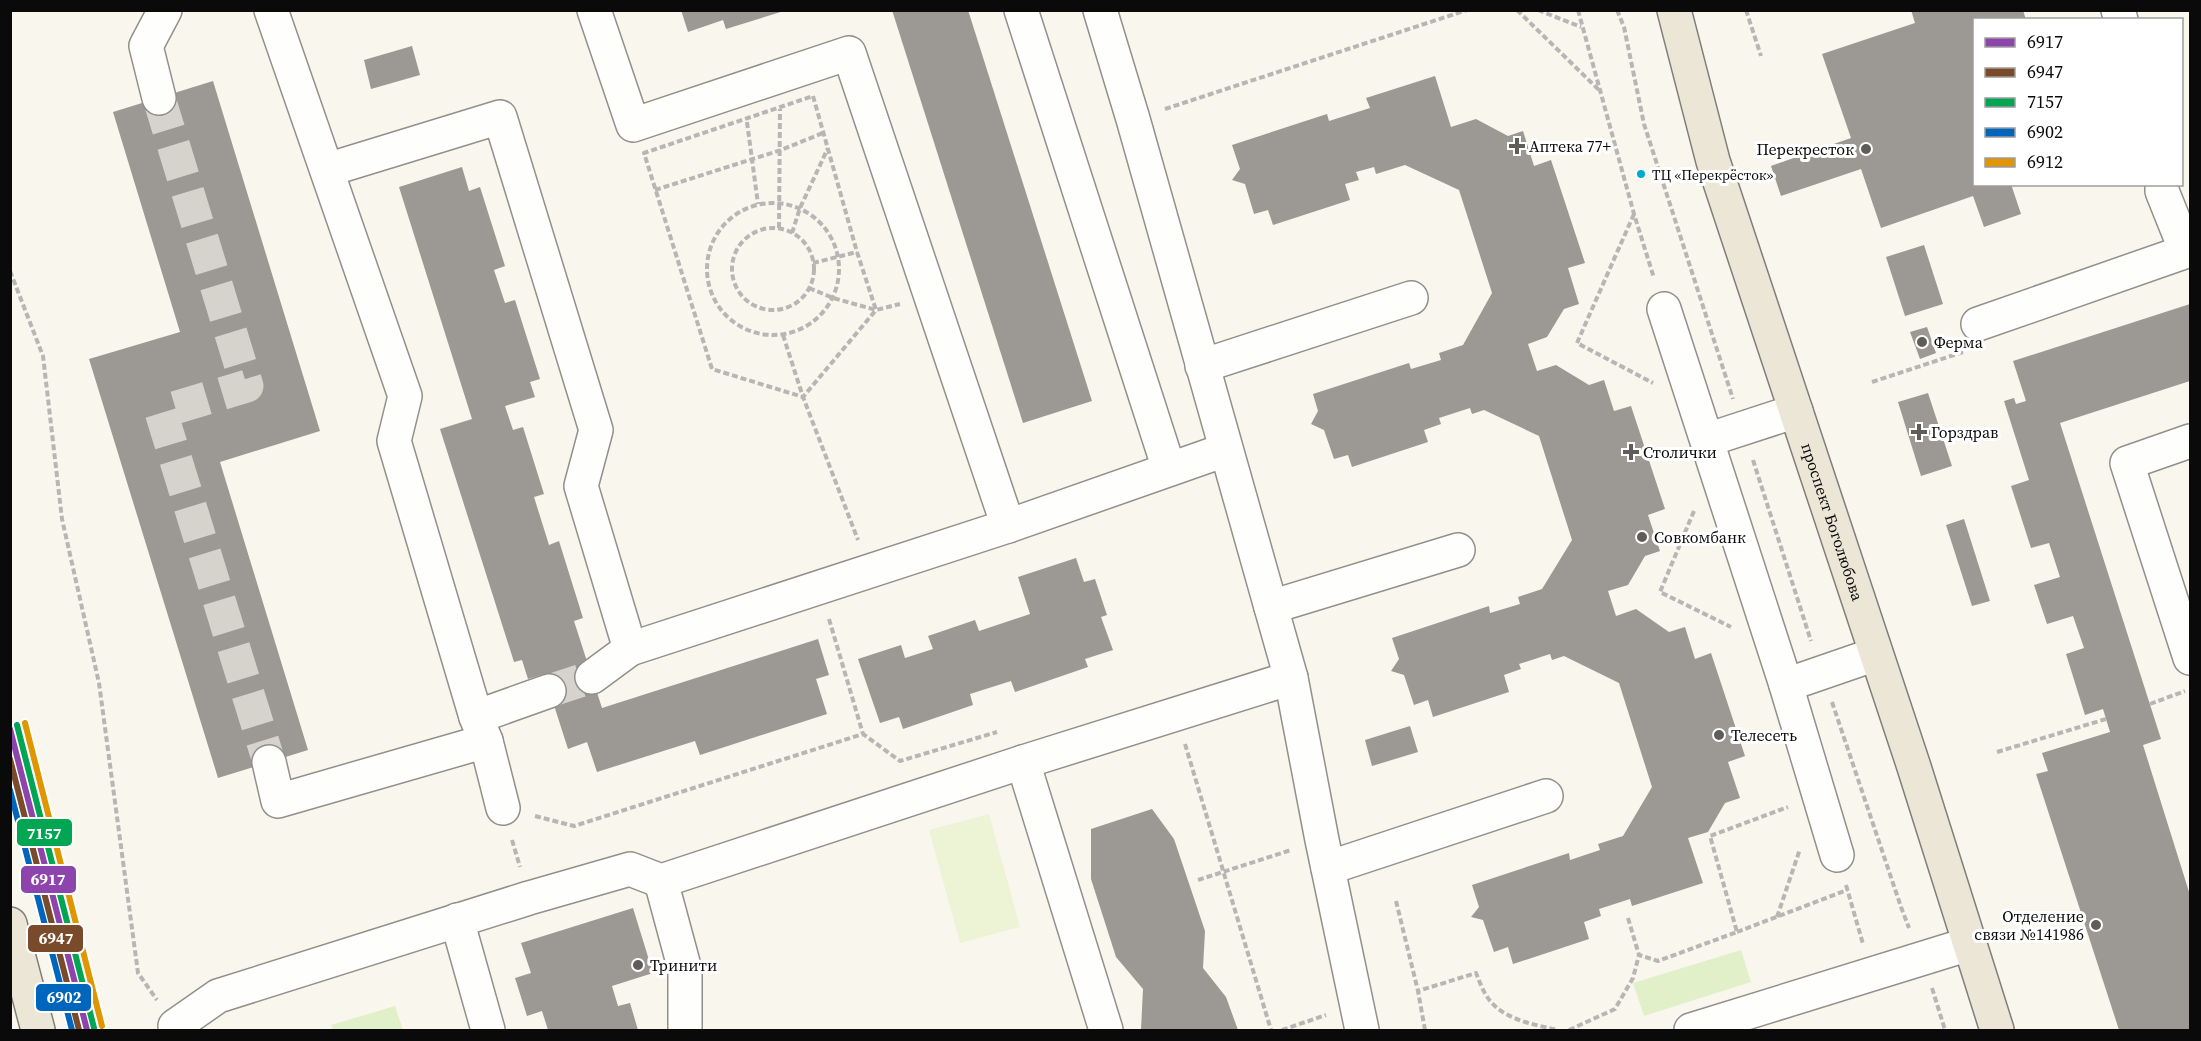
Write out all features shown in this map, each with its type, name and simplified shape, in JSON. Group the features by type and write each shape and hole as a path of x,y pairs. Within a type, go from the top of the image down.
{"main road":[{"name":"проспект Боголюбова","path":"1674,10 1713,161 1997,1030"},
{"path":"10,924 38,1030"}],"street":[{"path":"159,98 146,46 165,10"},
{"path":"271,10 405,396 394,441 503,808"},
{"path":"594,10 633,125 744,104 779,92 849,53 1008,526"},
{"path":"1021,10 1169,469"},
{"path":"1100,10 1291,678 1359,1018"},
{"path":"327,170 500,117 596,429 581,486 630,649"},
{"path":"1978,324 2188,250 2162,186"},
{"path":"1202,366 1411,298"},
{"path":"1664,309 1775,649 1837,855"},
{"path":"1710,452 1742,428 1796,411"},
{"path":"2190,441 2127,463 2190,658"},
{"path":"592,677 630,649 1008,526 1225,450"},
{"path":"1270,607 1458,550"},
{"path":"1786,685 1876,654"},
{"path":"176,1028 218,996 457,920 630,869 661,881 1023,762 1291,678"},
{"path":"269,762 278,801 481,729 549,691"},
{"path":"1023,762 1106,1030"},
{"path":"1325,854 1546,796"},
{"path":"661,881 685,970 685,1030"},
{"path":"457,920 488,1030"},
{"path":"1691,1030 1969,944"}],"path":[{"path":"1133,119 1467,10"},
{"path":"1517,10 1601,93"},
{"path":"1538,10 1582,27"},
{"path":"1578,10 1634,214 1664,309"},
{"path":"1617,10 1624,27 1644,124 1821,672 1900,907 1923,958 1945,1030"},
{"path":"1746,10 1761,56"},
{"path":"779,92 781,150 779,228"},
{"path":"803,397 712,369 644,153 744,104 779,92 813,96 857,252 876,310"},
{"path":"744,104 758,204"},
{"path":"655,190 781,150 823,133"},
{"path":"792,233 800,208 828,148"},
{"path":"780,203 800,208 818,220 831,236 838,256 839,278 833,298 820,316 803,328 783,335 761,334 740,326 723,312 711,292 707,270 711,248 721,228 737,213 758,204 780,203"},
{"path":"1634,214 1577,343 1696,406"},
{"path":"766,228 779,228 802,240 813,263 813,276 809,288 801,299 778,310 765,309 752,304 741,295 734,283 732,269 734,254 741,242 753,233 766,228"},
{"path":"813,263 857,252"},
{"path":"10,271 43,356 62,519 99,682 138,973 176,1028"},
{"path":"809,288 833,298 876,310"},
{"path":"803,397 876,310"},
{"path":"1872,382 1985,345 1978,324"},
{"path":"783,335 803,397 840,489 869,571"},
{"path":"1710,452 1660,592 1775,649"},
{"path":"820,587 863,734 900,761 1003,731"},
{"path":"2150,704 2190,689"},
{"path":"1997,752 2106,719"},
{"path":"1182,733 1271,1030"},
{"path":"503,808 574,826 863,734"},
{"path":"1777,917 1819,795"},
{"path":"1737,932 1710,836 1819,795"},
{"path":"503,808 529,898"},
{"path":"1198,880 1222,872 1325,854"},
{"path":"1837,855 1872,975"},
{"path":"1640,955 1659,961 1847,890"},
{"path":"1396,901 1425,1030"},
{"path":"1569,1030 1616,1009 1633,978 1640,955 1628,918"},
{"path":"1418,991 1476,973 1486,996 1499,1010 1523,1022 1557,1030"},
{"path":"1282,1030 1359,1018"}],"green space":[{"path":"989,814 1020,927 960,943 929,830"},
{"path":"1741,950 1751,982 1644,1016 1633,983"},
{"path":"395,1006 403,1030 333,1030 331,1025"}],"building":[{"path":"681,10 784,11 726,29 723,20 688,32"},
{"path":"892,10 968,10 1092,401 1023,423"},
{"path":"1911,10 2023,10 2025,18 1973,18 1973,186 2012,186 2021,214 1984,227 1973,196 1881,228 1861,169 1781,196 1771,166 1851,138 1822,54 1915,23"},
{"path":"412,46 420,75 371,89 364,60"},
{"path":"1435,76 1451,127 1476,119 1508,136 1523,131 1534,166 1551,160 1585,263 1568,268 1579,304 1564,309 1547,337 1528,344 1537,371 1556,365 1589,385 1604,380 1614,411 1631,406 1665,509 1648,515 1660,551 1645,556 1628,585 1608,591 1616,616 1636,609 1669,632 1685,627 1695,659 1711,653 1745,756 1728,762 1740,798 1725,803 1708,832 1688,838 1703,883 1632,906 1630,899 1599,909 1601,916 1584,922 1589,939 1513,964 1508,947 1494,952 1483,920 1471,917 1479,907 1472,885 1569,853 1570,860 1600,850 1598,844 1623,836 1652,787 1619,683 1564,656 1552,660 1550,654 1519,664 1521,669 1504,675 1509,692 1433,717 1428,700 1414,705 1404,675 1391,671 1399,659 1392,638 1489,606 1490,613 1520,604 1518,597 1542,589 1572,540 1539,436 1484,410 1472,414 1470,408 1439,418 1441,424 1424,430 1428,442 1352,467 1348,455 1334,459 1324,430 1311,424 1318,411 1313,394 1409,363 1411,369 1441,360 1439,353 1463,345 1492,293 1459,190 1405,165 1376,174 1374,167 1356,172 1359,180 1345,184 1350,200 1273,225 1268,210 1254,214 1245,184 1232,180 1240,169 1232,145 1327,114 1329,121 1370,108 1366,98"},
{"path":"213,81 320,431 220,462 308,750 218,778 89,359 180,332 113,112"},
{"path":"462,167 469,191 480,187 505,266 494,270 505,303 515,300 540,379 530,382 535,397 505,406 513,430 523,427 544,494 534,497 549,545 559,541 583,618 574,621 602,708 818,639 829,675 816,679 827,714 700,755 695,741 597,772 587,742 568,749 544,674 528,679 522,660 514,662 440,429 472,419 399,187"},
{"path":"1924,245 1943,304 1905,316 1886,257"},
{"path":"2190,304 2190,381 2060,423 2161,739 2143,745 2190,895 2190,1030 2119,1030 2036,774 2048,771 2042,753 2110,732 2103,709 2085,715 2066,654 2084,648 2073,616 2047,624 2034,585 2060,577 2049,543 2031,548 2011,486 2029,480 2004,401 2014,398 2016,404 2026,401 2013,361"},
{"path":"1927,327 1936,353 1920,359 1910,332"},
{"path":"1928,393 1952,466 1921,476 1898,402"},
{"path":"1964,519 1990,601 1972,606 1946,525"},
{"path":"1076,558 1084,582 1095,579 1107,615 1101,617 1113,650 1085,659 1088,667 1015,692 1011,681 970,694 973,705 903,729 899,717 880,723 858,659 901,645 905,658 933,649 928,636 975,620 979,631 1030,614 1018,577"},
{"path":"1410,726 1418,752 1372,766 1365,740"},
{"path":"1152,809 1174,839 1205,931 1203,968 1226,997 1238,1030 1141,1030 1143,989 1116,957 1091,879 1091,829"},
{"path":"633,908 653,973 612,986 618,1006 630,1003 638,1030 548,1030 542,1011 527,1016 515,978 531,973 521,943"}],"tunnel":[{"path":"159,98 247,386 161,412 269,762"},
{"path":"549,691 592,677"}],"transit line":[{"name":"6912","path":"25,723 102,1026"},
{"name":"7157","path":"17,725 94,1028"},
{"name":"6917","path":"10,729 87,1030"},
{"name":"6947","path":"10,759 79,1030"},
{"name":"6902","path":"10,790 72,1030"}],"place":[{"name":"Аптека 77+","path":"1517,146"},
{"name":"Перекресток","path":"1866,149"},
{"name":"ТЦ «Перекрёсток»","path":"1641,174"},
{"name":"Ферма","path":"1922,342"},
{"name":"Горздрав","path":"1919,432"},
{"name":"Столички","path":"1631,452"},
{"name":"Совкомбанк","path":"1642,537"},
{"name":"Телесеть","path":"1719,735"},
{"name":"Отделение связи №141986","path":"2096,925"},
{"name":"Тринити","path":"638,965"}]}
